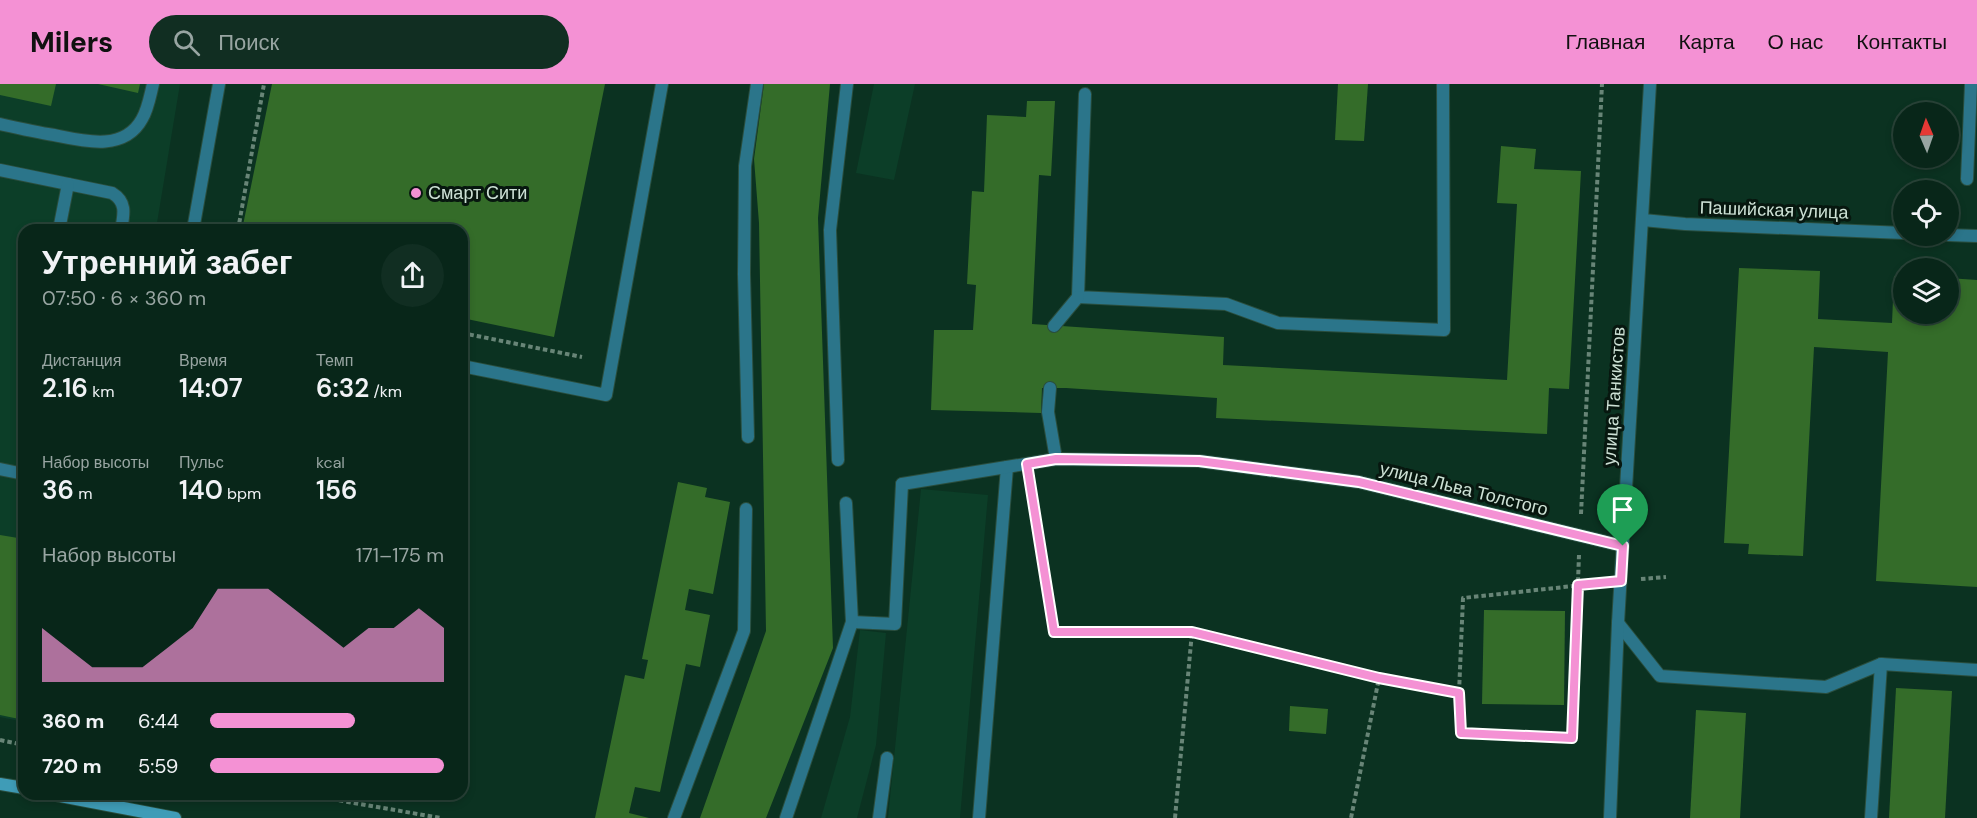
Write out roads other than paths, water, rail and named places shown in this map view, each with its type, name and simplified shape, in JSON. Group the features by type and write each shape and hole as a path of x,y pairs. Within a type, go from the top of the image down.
{"main road":[{"path":"0,784 18,787"},
{"path":"99,800 175,818"}],"street":[{"path":"0,124 92,143 112,142 128,134 142,121 153,84"},
{"path":"194,224 219,84"},
{"path":"468,367 606,395 662,84"},
{"path":"748,437 744,274 745,166 757,84"},
{"path":"838,460 830,230 847,84"},
{"path":"1078,297 1226,304 1278,323 1444,330 1443,84"},
{"name":"улица Танкистов","path":"1610,818 1618,623 1650,84"},
{"path":"1967,179 1971,84"},
{"path":"1054,326 1078,297 1085,94"},
{"path":"0,170 112,193 118,196 124,206 122,224"},
{"path":"60,224 68,184"},
{"name":"Пашийская улица","path":"1643,220 1697,225 1893,233"},
{"path":"1959,235 1977,236"},
{"path":"1050,388 1048,412 1056,459"},
{"name":"улица Льва Толстого","path":"852,622 895,624 902,484 1056,459 1199,461 1359,482 1623,546"},
{"path":"980,818 1007,467"},
{"path":"0,469 18,473"},
{"path":"786,818 852,622 846,502"},
{"path":"674,818 744,631 746,509"},
{"path":"1618,623 1660,676 1826,687 1881,664 1977,670"},
{"path":"1871,818 1881,664"},
{"path":"879,818 887,758"}],"place":[{"name":"Смарт Сити","path":"416,193"}]}
